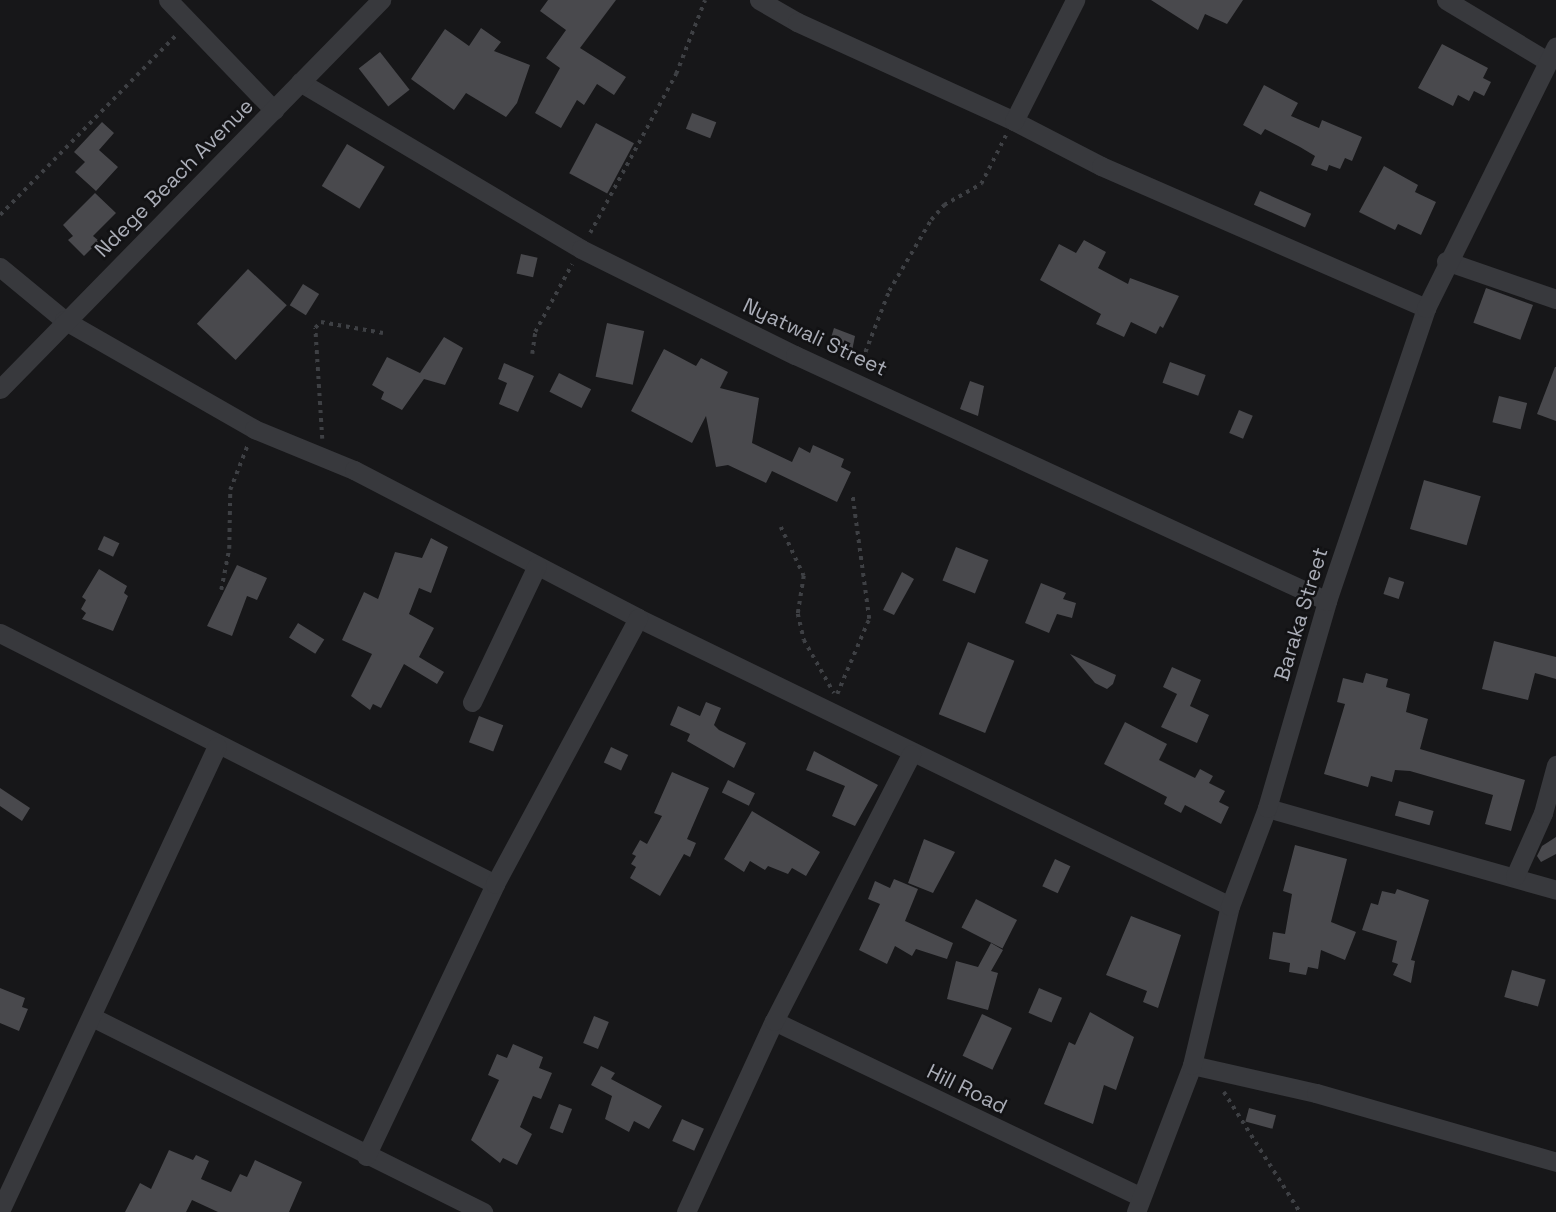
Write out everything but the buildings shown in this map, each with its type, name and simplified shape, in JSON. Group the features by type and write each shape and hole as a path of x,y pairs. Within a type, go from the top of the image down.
{"street":[{"path":"168,0 274,110"},
{"name":"Ndege Beach Avenue","path":"0,389 64,320 381,0"},
{"path":"759,0 797,22 1014,121 1101,166 1426,308"},
{"path":"1014,121 1075,0"},
{"path":"1446,0 1551,54"},
{"name":"Baraka Street","path":"1138,1205 1192,1065 1230,906 1267,808 1327,601 1426,308 1446,261 1551,54"},
{"name":"Nyatwali Street","path":"300,82 581,249 855,381 1327,601"},
{"path":"1446,261 1556,299"},
{"path":"0,267 64,320 254,429 323,455 638,618 911,754 1230,906"},
{"path":"472,702 537,566"},
{"path":"366,1156 495,884 638,618"},
{"path":"0,633 217,747 495,884"},
{"path":"0,1211 94,1018 217,747"},
{"path":"686,1212 774,1021 911,754"},
{"path":"1515,876 1543,813 1556,765"},
{"path":"1267,808 1515,876 1556,890"},
{"path":"94,1018 366,1156 483,1212"},
{"name":"Hill Road","path":"774,1021 1138,1205"},
{"path":"1192,1065 1316,1093 1556,1162"}],"path":[{"path":"532,354 535,332 676,74 705,0"},
{"path":"0,215 189,20"},
{"path":"855,381 888,291 944,205 981,184 1014,121"},
{"path":"323,455 316,328 321,322 383,332"},
{"path":"221,590 229,540 230,490 254,429"},
{"path":"836,696 869,619 852,494"},
{"path":"781,527 804,576 798,614 804,640 836,696 843,718"},
{"path":"1213,1071 1300,1212"}]}
